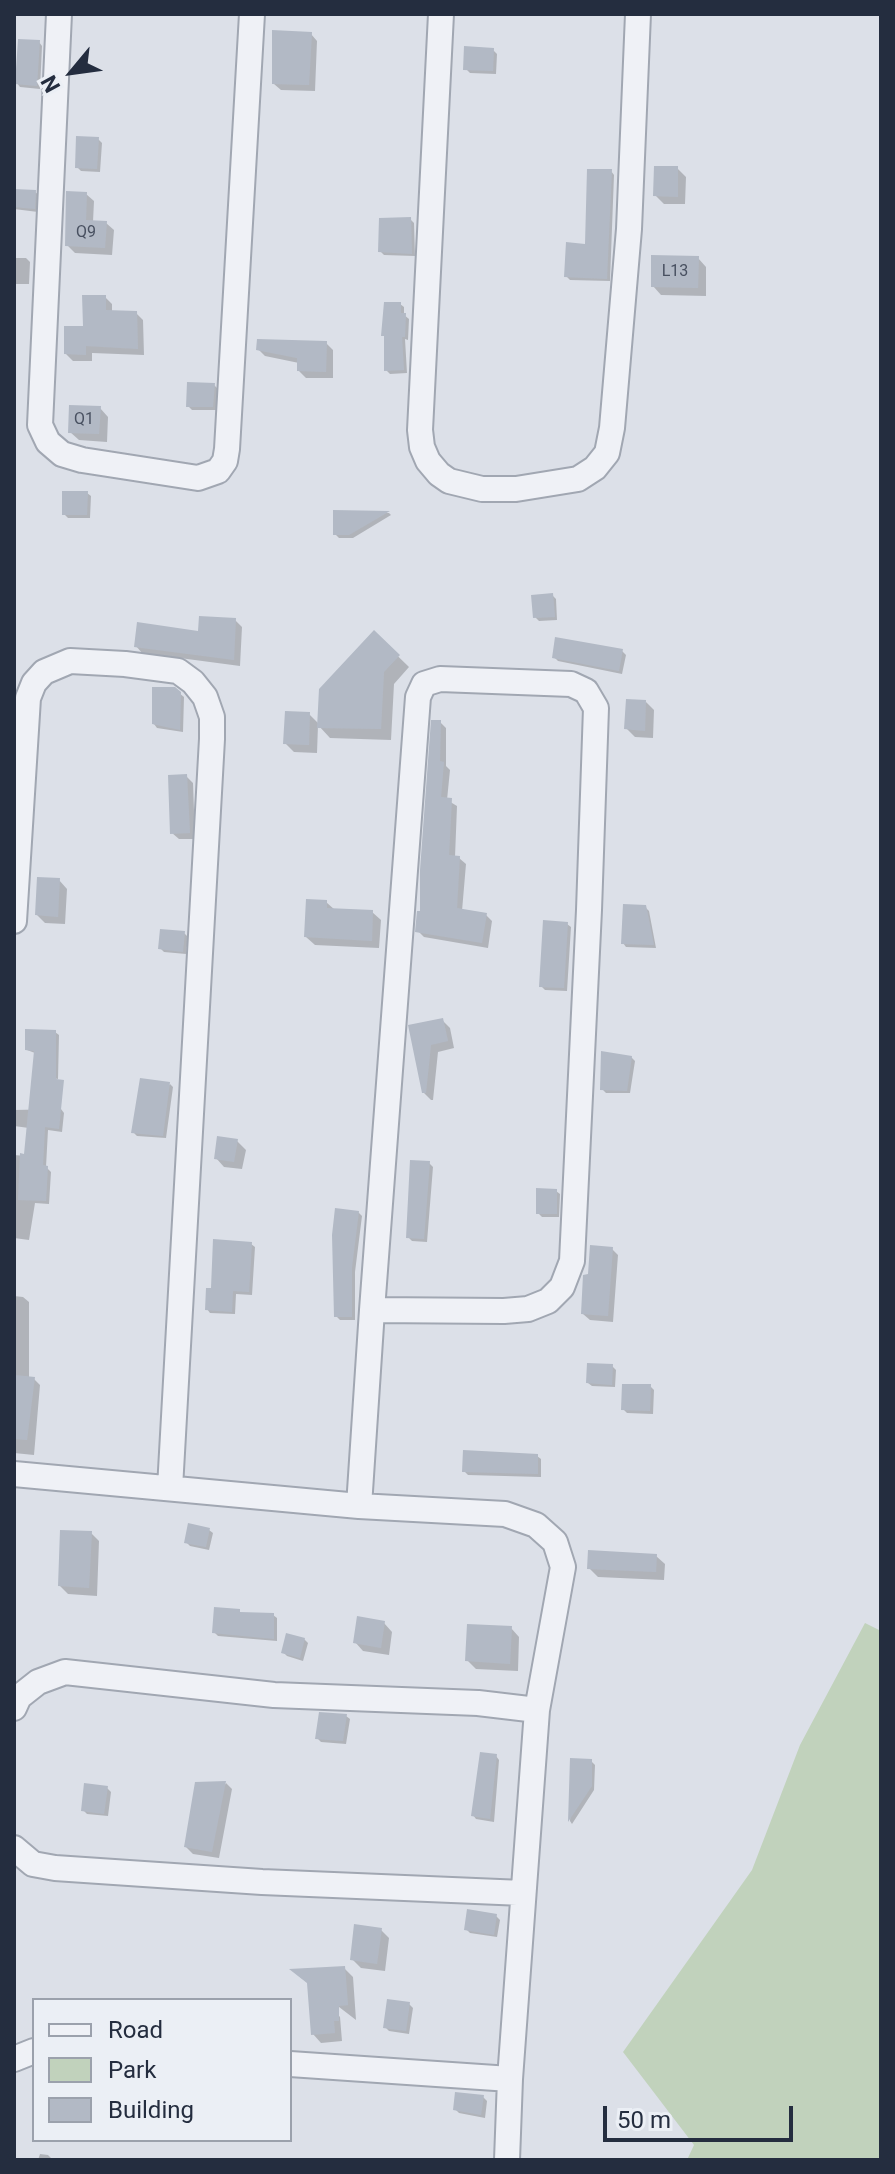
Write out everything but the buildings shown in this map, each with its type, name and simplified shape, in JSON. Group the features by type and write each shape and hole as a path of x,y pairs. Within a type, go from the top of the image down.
{"street":[{"path":"59,14 40,425 48,442 62,454 82,460 198,478 218,471 225,461 227,449 252,14"},
{"path":"441,14 420,430 428,461 439,474 449,481 482,489 516,489 578,479 595,468 607,453 612,428 629,229 638,14"},
{"path":"14,921 28,698 34,683 44,672 70,661 178,671 193,682 205,697 212,717 212,739 170,1488"},
{"path":"359,1506 372,1310 419,691 430,681 440,679 571,684 586,691 596,708 572,1261 562,1287 548,1301 528,1309 372,1310"},
{"path":"14,1474 359,1506 505,1514 536,1525 555,1542 563,1567 537,1710 507,2160"},
{"path":"14,1708 19,1697 38,1682 65,1672 274,1695 478,1703 537,1710"},
{"path":"14,1848 33,1864 55,1868 262,1882 523,1893"},
{"path":"292,2064 510,2079"}],"green space":[{"path":"865,1623 881,1631 881,2160 687,2160 694,2145 623,2052 752,1870 800,1745"}]}
